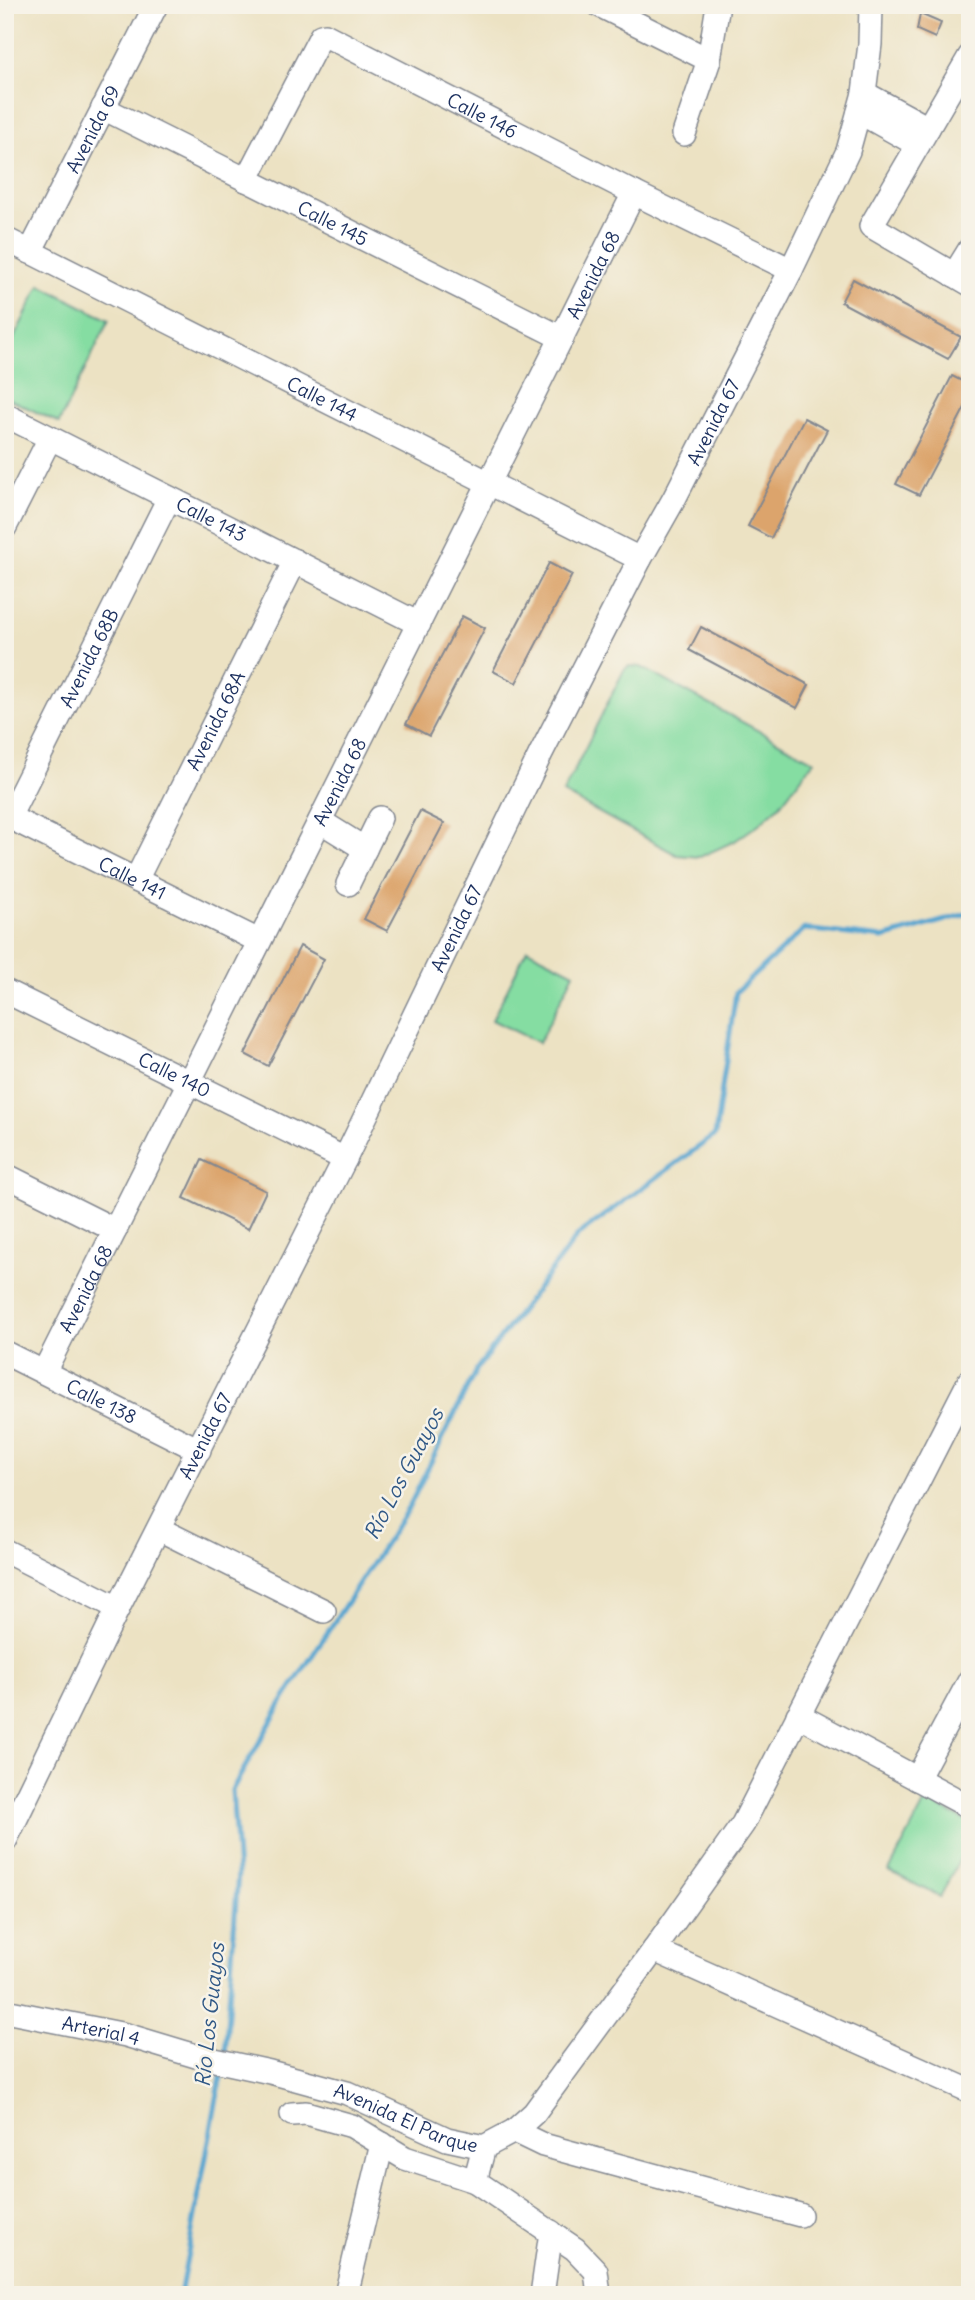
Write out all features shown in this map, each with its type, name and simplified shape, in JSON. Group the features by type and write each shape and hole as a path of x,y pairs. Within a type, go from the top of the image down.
{"street":[{"name":"Avenida 69","path":"30,252 156,5"},
{"path":"599,5 709,60"},
{"path":"684,134 709,60 718,5"},
{"name":"Avenida 67","path":"5,1840 118,1608 345,1159 541,752 640,559 660,526 848,151 861,102 870,44 871,5"},
{"name":"Calle 146","path":"246,180 321,36 326,35 790,270"},
{"path":"970,56 872,226 962,280 970,249"},
{"path":"861,102 923,137"},
{"name":"Calle 145","path":"103,108 562,338"},
{"name":"Avenida 68","path":"44,1372 634,193"},
{"name":"Calle 144","path":"5,239 640,559"},
{"name":"Calle 143","path":"5,415 419,624"},
{"path":"5,527 50,438"},
{"name":"Avenida 68B","path":"7,816 169,498"},
{"name":"Avenida 68A","path":"136,880 295,561"},
{"name":"Calle 141","path":"7,816 259,941"},
{"path":"348,884 380,818"},
{"path":"320,821 365,849"},
{"name":"Calle 140","path":"5,991 345,1159"},
{"path":"5,1175 115,1230"},
{"name":"Calle 138","path":"5,1353 200,1450"},
{"name":"Avenida El Parque","path":"196,2056 347,2093 447,2139 484,2147 514,2132 534,2113 743,1824 970,1380"},
{"path":"159,1530 324,1611"},
{"path":"5,1551 118,1608"},
{"path":"917,1779 970,1680"},
{"path":"798,1715 970,1807"},
{"path":"654,1950 970,2091"},
{"name":"Arterial 4","path":"5,2011 126,2035 196,2056"},
{"path":"292,2113 306,2113 352,2126 405,2158 475,2181 575,2249 596,2271 599,2295"},
{"path":"514,2132 543,2145 800,2215"},
{"path":"346,2295 382,2144"},
{"path":"475,2181 484,2147"},
{"path":"542,2295 551,2232"}],"green space":[{"path":"40,285 109,320 59,423 5,397 5,356"},
{"path":"629,666 641,667 814,761 779,806 735,841 700,857 677,855 563,793 624,670"},
{"path":"527,949 574,973 539,1043 492,1020"},
{"path":"926,1800 970,1823 970,1840 940,1897 889,1871"}],"building":[{"path":"920,14 941,23 935,38 917,30"},
{"path":"853,279 961,337 948,359 841,302"},
{"path":"952,376 970,385 970,398 919,495 896,484"},
{"path":"804,418 827,430 771,538 748,526"},
{"path":"549,563 572,575 516,683 493,671"},
{"path":"462,616 485,628 429,736 406,724"},
{"path":"701,627 809,685 797,708 689,650"},
{"path":"420,811 444,823 387,931 364,919"},
{"path":"300,946 324,959 268,1066 245,1054"},
{"path":"202,1160 266,1191 248,1229 184,1198"}],"waterway":[{"name":"Río Los Guayos","path":"225,2056 238,1873 232,1790 284,1699 409,1507 476,1370 578,1235 715,1135 736,992 804,929 883,938 970,913"},
{"name":"Río Los Guayos","path":"180,2295 223,2066"}]}
